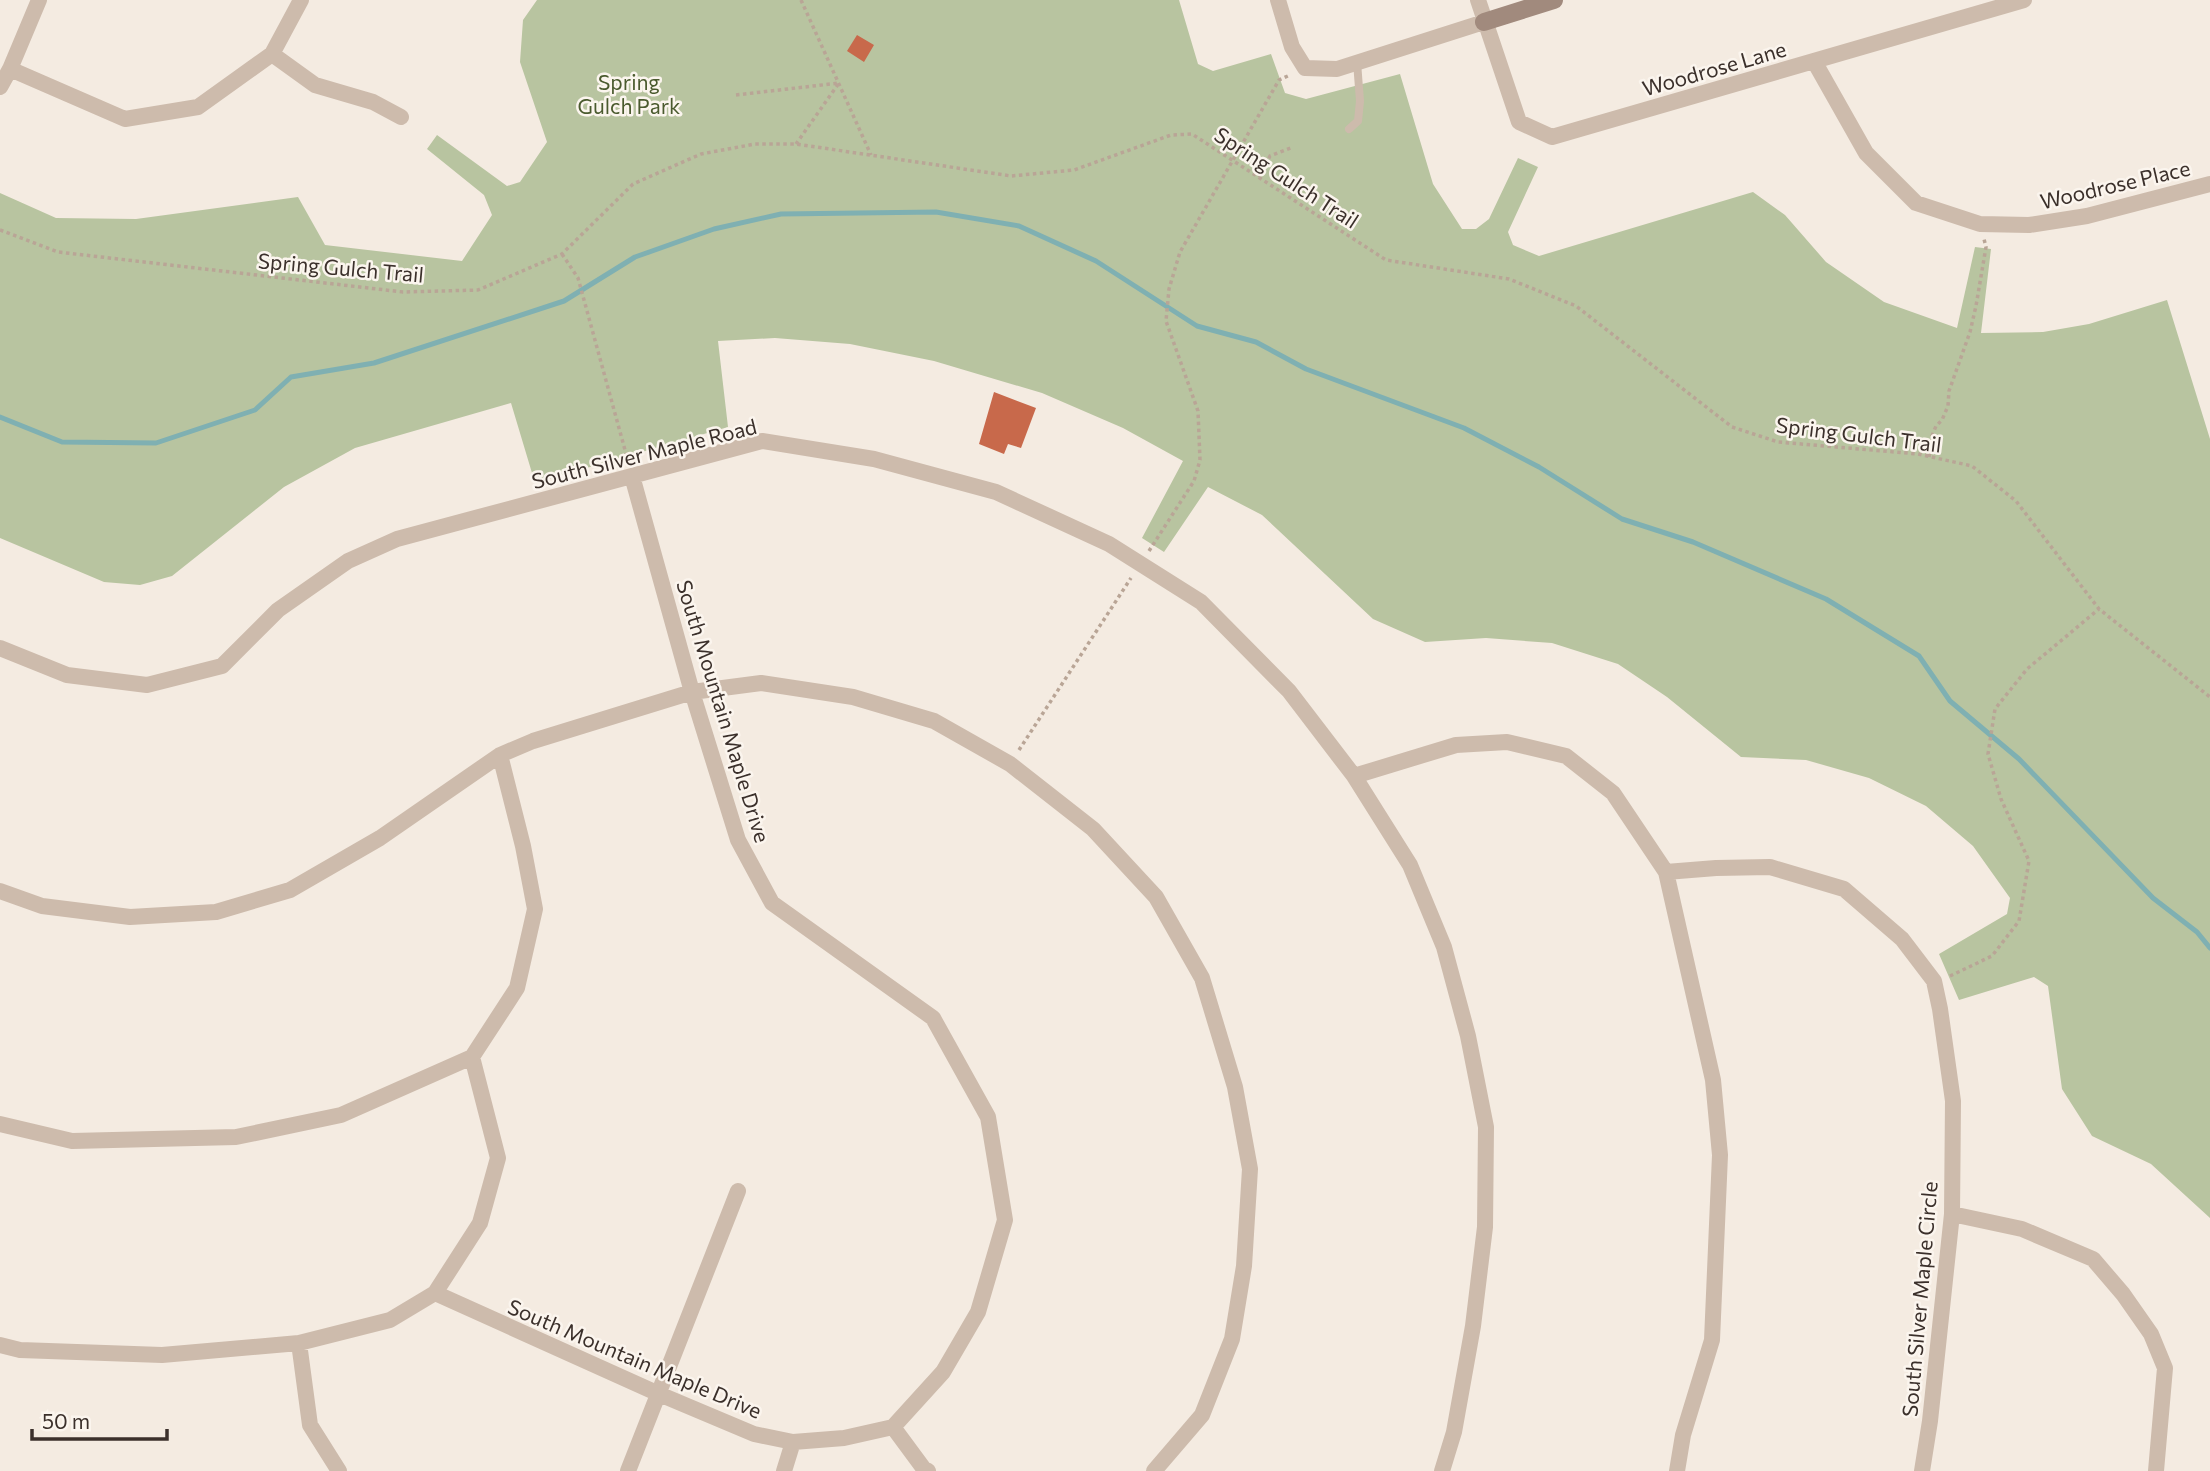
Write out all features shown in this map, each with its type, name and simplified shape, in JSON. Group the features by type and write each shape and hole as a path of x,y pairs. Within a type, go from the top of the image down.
{"street":[{"path":"0,87 39,0"},
{"path":"10,69 125,119 198,107 272,54 301,0"},
{"path":"1278,0 1292,47 1305,68 1337,69 1554,0"},
{"name":"Woodrose Lane","path":"1478,0 1519,122 1552,137 2024,0"},
{"path":"272,54 315,85 373,102 401,117"},
{"name":"Woodrose Place","path":"1814,61 1867,153 1916,203 1980,223 2029,225 2087,216 2210,184"},
{"name":"South Silver Maple Road","path":"0,648 66,675 147,685 222,666 278,610 348,561 397,539 762,442 874,459 996,492 1109,544 1200,602 1289,691 1354,776 1409,865 1444,947 1468,1036 1486,1127 1485,1227 1473,1326 1454,1432 1442,1471"},
{"name":"South Mountain Maple Drive","path":"435,1293 754,1434 793,1442 844,1438 892,1427 943,1372 978,1312 1005,1220 988,1117 933,1018 772,903 738,840 692,692 632,476"},
{"path":"0,891 42,906 130,918 216,912 290,890 380,838 499,755 533,741 692,692 761,683 853,696 934,721 1010,764 1093,829 1156,897 1202,978 1235,1087 1250,1170 1244,1266 1232,1339 1202,1415 1154,1471"},
{"path":"1354,776 1456,745 1507,742 1566,757 1613,793 1666,872 1713,1080 1720,1155 1712,1340 1683,1435 1677,1471"},
{"path":"0,1124 72,1142 236,1137 341,1115 472,1057 517,988 535,909 523,846 499,755"},
{"name":"South Silver Maple Circle","path":"1666,872 1770,867 1844,889 1902,939 1934,981 1953,1101 1952,1214 1930,1421 1922,1471"},
{"path":"0,1345 20,1350 162,1355 299,1343 390,1320 435,1293 480,1223 498,1158 472,1057"},
{"path":"628,1471 738,1191"},
{"path":"1952,1214 2022,1229 2093,1259 2123,1294 2151,1334 2165,1368 2156,1471"},
{"path":"299,1343 310,1425 339,1471"},
{"path":"892,1427 928,1471"},
{"path":"784,1471 793,1442"}],"lane":[{"path":"1349,129 1358,121 1360,101 1357,62"}],"path":[{"path":"801,0 871,155"},
{"path":"1166,321 1168,294 1181,252 1232,159 1279,80 1305,68"},
{"path":"736,95 839,83"},
{"path":"796,144 839,83"},
{"name":"Spring Gulch Trail","path":"0,230 58,252 403,292 478,290 562,254 633,184 701,154 755,144 796,144 1011,176 1074,170 1171,135 1192,134 1386,260 1509,279 1576,306 1732,427 1778,442 1918,454 1972,466 2015,501 2099,609 2209,694"},
{"path":"1259,177 1270,156 1293,147"},
{"path":"1929,457 1932,436 1948,406 1949,391 1970,332 1976,306 1986,247 1980,223"},
{"path":"562,254 578,278 632,476"},
{"path":"1934,981 1992,956 2019,921 2029,861 2001,799 1988,754 1995,709 2027,669 2099,609"}],"green space":[{"name":"Spring Gulch Park","path":"537,0 1179,0 1198,64 1213,71 1271,54 1285,93 1306,99 1400,74 1433,184 1462,229 1476,229 1489,219 1518,158 1538,167 1508,232 1513,245 1539,256 1753,192 1785,215 1826,262 1884,302 1957,328 1975,247 1991,249 1981,333 2043,332 2089,324 2167,300 2210,439 2210,1218 2151,1164 2092,1136 2062,1089 2048,986 2034,977 1959,1000 1939,954 2007,914 2010,898 1973,846 1926,806 1869,778 1806,760 1741,757 1667,697 1618,664 1552,643 1486,638 1425,642 1373,619 1262,515 1208,487 1164,552 1142,538 1183,461 1123,428 1042,393 934,361 850,344 775,338 718,341 728,427 535,483 511,403 355,448 284,487 172,576 140,585 104,582 0,538 0,193 56,218 136,219 298,197 325,245 462,261 492,215 484,195 427,149 437,135 507,186 520,182 547,142 520,62 523,20"}],"building":[{"path":"857,35 874,45 864,62 847,51"},
{"path":"994,392 1036,408 1021,448 1008,444 1004,454 979,444"}],"waterway":[{"path":"0,417 62,442 156,443 255,410 291,377 374,363 564,301 635,257 714,229 781,214 936,212 1019,226 1096,261 1197,326 1256,342 1306,369 1464,428 1539,467 1622,519 1693,542 1826,599 1919,656 1950,701 2019,759 2153,898 2197,932 2210,948"}]}
